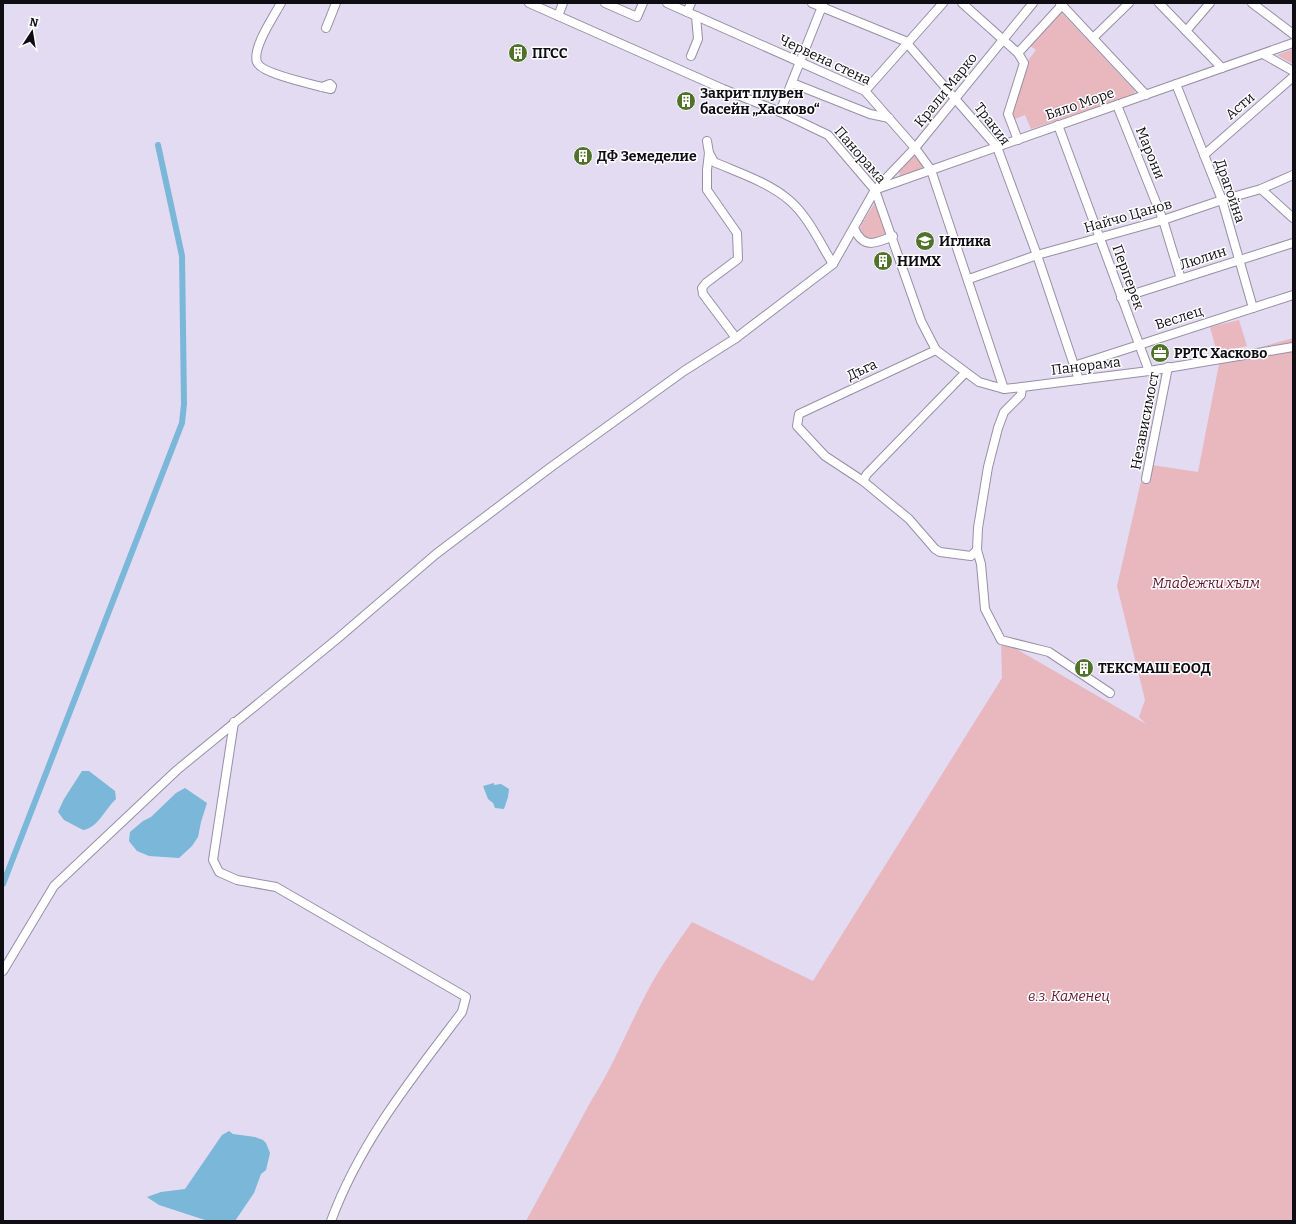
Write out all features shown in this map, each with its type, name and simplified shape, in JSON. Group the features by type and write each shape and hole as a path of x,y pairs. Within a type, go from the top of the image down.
{"street":[{"path":"281,3 260,42 256,62 266,71 322,87"},
{"path":"326,28 336,3"},
{"name":"Панорама","path":"528,3 723,89 780,112 828,135 876,190 921,321 936,350 979,382 1004,389 1022,388 1149,371 1293,347"},
{"path":"558,16 563,3"},
{"path":"605,3 637,17 643,3"},
{"name":"Червена стена","path":"667,3 865,90 915,148 931,170 969,279 1004,389"},
{"path":"687,12 691,3"},
{"name":"Тракия","path":"812,3 822,5 906,43 956,98 997,147 1037,255 1079,380"},
{"path":"865,90 942,3"},
{"path":"962,3 1004,39 1018,53 1024,63 1008,114 1018,140"},
{"name":"Крали Марко","path":"833,264 876,190 915,148 1033,3"},
{"path":"1093,38 1129,3"},
{"path":"1159,3 1222,68"},
{"path":"1186,31 1210,3"},
{"path":"1252,3 1293,34"},
{"path":"1018,53 1061,4 1146,94"},
{"path":"780,112 822,5"},
{"path":"691,56 698,39 696,16"},
{"name":"Бяло Море","path":"876,190 1293,43"},
{"path":"1262,54 1293,71"},
{"name":"Асти","path":"1204,155 1293,77"},
{"path":"792,83 870,114 889,118"},
{"name":"Драгойна","path":"1176,84 1222,200 1253,308"},
{"name":"Марони","path":"1117,105 1163,220 1181,279"},
{"name":"Перперек","path":"1058,125 1149,371"},
{"path":"707,141 709,153 707,190 737,233 738,260 706,283 702,288 703,294 736,338"},
{"path":"3,971 54,886 177,770 234,722 338,639 436,554 538,477 684,371 736,338 833,264 802,215 789,200 772,188 714,162 709,153"},
{"name":"Найчо Цанов","path":"969,279 1037,255 1163,220 1222,200 1261,189 1293,175"},
{"path":"1261,189 1293,218"},
{"path":"854,228 859,238 866,243 877,242 893,236"},
{"name":"Люлин","path":"1121,298 1293,244"},
{"name":"Веслец","path":"1074,366 1293,296"},
{"name":"Дъга","path":"863,480 825,456 798,426 799,414 936,350"},
{"name":"Независимост","path":"1146,479 1168,367"},
{"path":"965,373 867,474 863,480 909,519 935,549 940,552 971,556 977,550"},
{"path":"1022,388 1021,395 1004,412 993,441 982,494 977,550 981,564 985,609 1001,640 1048,652 1110,693"},
{"path":"234,722 213,860 219,872 237,880 276,887 466,997 462,1012 377,1126 343,1189 331,1221"}],"green space":[{"path":"1061,12 1135,91 1134,94 1031,129 1025,115 1012,120 1010,114 1029,59 1036,50 1029,45"},
{"path":"1293,49 1293,64 1277,55"},
{"path":"914,153 924,168 900,176 899,171"},
{"path":"876,201 887,232 886,236 872,239 865,236 860,230 861,225"},
{"path":"1239,320 1247,346 1217,353 1210,327"},
{"name":"в.з. Каменец","path":"1293,338 1293,1221 526,1221 606,1075 651,985 692,922 813,981 1002,678 1001,640 1146,724 1139,717 1145,700 1117,586 1145,464 1198,472 1220,359"}],"water":[{"path":"82,771 89,771 115,791 116,799 93,826 83,830 64,820 58,812 64,799"},
{"path":"494,783 494,785 501,784 509,789 504,809 495,808 493,803 488,799 483,786"},
{"path":"185,788 207,803 198,837 192,846 179,858 149,856 137,851 129,841 130,832 143,821 151,817 176,793"},
{"path":"229,1131 233,1134 255,1137 263,1140 266,1143 270,1153 266,1170 261,1174 254,1193 235,1221 208,1221 159,1205 147,1197 161,1192 185,1189 222,1135"}],"waterway":[{"path":"3,884 182,423 184,404 182,256 158,145"}],"place":[{"name":"ПГСС","path":"518,53"},
{"name":"Закрит плувен басейн „Хасково“","path":"686,101"},
{"name":"ДФ Земеделие","path":"583,156"},
{"name":"Иглика","path":"925,241"},
{"name":"НИМХ","path":"883,261"},
{"name":"РРТС Хасково","path":"1160,353"},
{"name":"ТЕКСМАШ ЕООД","path":"1084,668"}],"park label":[{"name":"Младежки хълм","path":"1206,583"}]}
